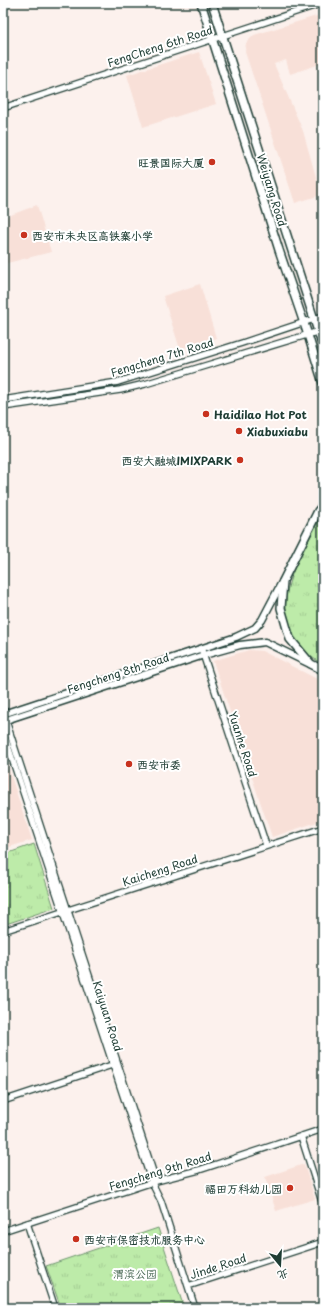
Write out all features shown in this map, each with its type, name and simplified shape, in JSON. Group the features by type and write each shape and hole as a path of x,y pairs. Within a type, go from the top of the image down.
{"main road":[{"name":"Weiyang Road","path":"201,3 214,39 279,250 323,383"},
{"name":"Weiyang Road","path":"212,3 314,319 321,331 323,347"},
{"path":"203,652 255,628 262,620 323,501"},
{"path":"318,511 323,505"},
{"path":"283,581 281,608 290,639 312,664"},
{"path":"203,652 240,644 265,642 323,670"},
{"name":"Fengcheng 8th Road","path":"4,718 203,652"}],"street":[{"path":"3,5 8,3"},
{"name":"FengCheng 6th Road","path":"3,108 323,3"},
{"name":"Fengcheng 7th Road","path":"3,400 118,382 323,316"},
{"name":"Fengcheng 7th Road","path":"3,407 120,390 153,382 321,331"},
{"name":"Yuanhe Road","path":"203,652 266,845"},
{"name":"Kaiyuan Road","path":"4,718 195,1308"},
{"name":"Kaiyuan Road","path":"3,731 66,911"},
{"name":"Kaicheng Road","path":"3,931 266,845 323,828"},
{"path":"3,1101 116,1064"},
{"name":"Fengcheng 9th Road","path":"3,1231 154,1182 199,1170 323,1129"},
{"path":"301,1136 323,1205"},
{"path":"27,1223 55,1308"},
{"name":"Jinde Road","path":"188,1286 323,1242"}],"shaded area":[{"path":"323,14 323,39 320,41 323,51 323,63 290,74 286,60 274,64 303,131 321,195 295,203 245,52 246,43 254,35"},
{"path":"199,52 216,104 143,127 127,75"},
{"name":"西安市未央区高铁寨小学","path":"37,205 51,252 3,264 3,218"},
{"path":"200,284 216,338 180,349 163,296"},
{"path":"249,650 262,651 323,682 323,820 272,837 213,661"},
{"path":"3,752 32,840 3,849"},
{"name":"福田万科幼儿园","path":"304,1164 315,1199 276,1211 265,1177"}],"green space":[{"path":"323,515 323,664 318,662 302,648 296,639 287,619 286,604 288,589 298,560"},
{"path":"34,844 54,908 3,925 3,855"},
{"name":"渭滨公园","path":"158,1228 184,1308 61,1308 46,1266"}],"place":[{"name":"旺景国际大厦","path":"212,162"},
{"name":"西安市未央区高铁寨小学","path":"24,235"},
{"name":"Haidilao Hot Pot","path":"206,414"},
{"name":"Xiabuxiabu","path":"239,431"},
{"name":"西安大融城IMIXPARK","path":"240,460"},
{"name":"西安市委","path":"129,764"},
{"name":"福田万科幼儿园","path":"290,1188"},
{"name":"西安市保密技术服务中心","path":"76,1239"}]}
